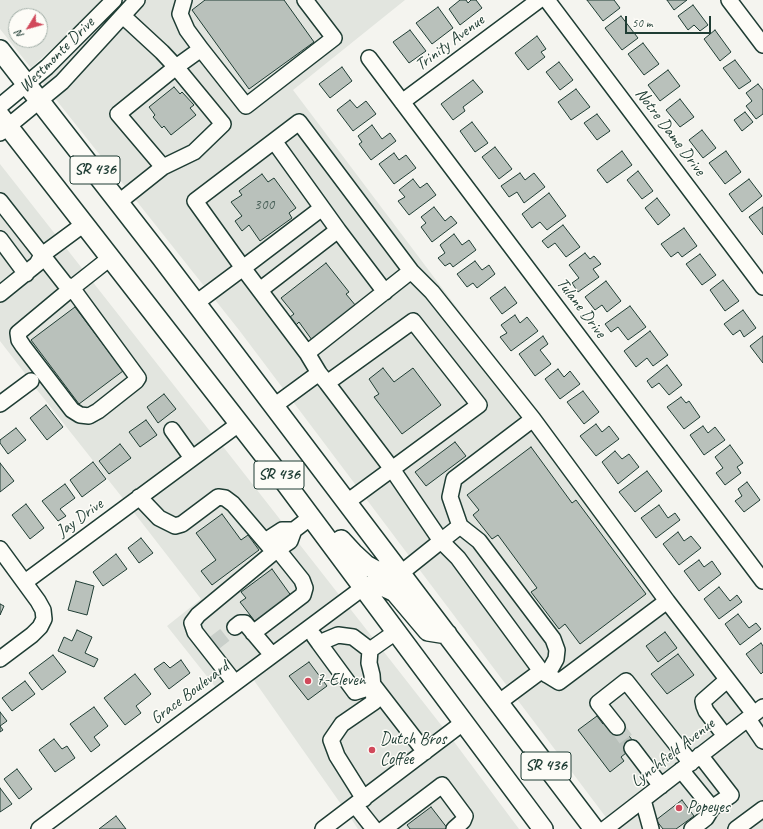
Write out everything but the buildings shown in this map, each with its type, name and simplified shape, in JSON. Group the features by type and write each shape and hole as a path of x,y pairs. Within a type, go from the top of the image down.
{"main road":[{"name":"SR 436","path":"0,50 119,202 594,829"},
{"name":"SR 436","path":"3,125 84,224 240,423 397,631 543,829"},
{"path":"284,481 316,512 353,553 366,565 375,570 401,573"},
{"path":"364,587 380,585 395,592 428,631 447,634"}],"street":[{"name":"Westmonte Drive","path":"0,106 47,67 114,0"},
{"name":"Westmonte Drive","path":"3,125 41,101 62,82 138,0"},
{"path":"184,0 180,14 187,30 246,106 334,38 305,0"},
{"name":"Trinity Avenue","path":"402,102 539,0"},
{"name":"Notre Dame Drive","path":"547,0 763,287"},
{"path":"729,0 763,45"},
{"path":"119,202 163,167 194,152 223,124 162,52 123,16"},
{"path":"163,167 118,114 201,49"},
{"name":"Tulane Drive","path":"369,58 763,581"},
{"path":"667,601 559,682 544,673 458,558 441,541 392,469 323,378 307,353 195,201 299,122 411,271 432,292 533,419 667,601 727,680 755,713 763,741"},
{"path":"274,142 385,292"},
{"path":"0,201 42,255 66,284 72,288 138,378 104,406 89,416 80,415 72,410 23,346 19,340 18,333 72,288 110,258"},
{"path":"196,303 322,208"},
{"path":"0,294 37,264 42,255 84,224"},
{"path":"260,290 338,230"},
{"path":"0,239 26,274"},
{"path":"307,353 411,271"},
{"path":"274,406 323,378 413,321 479,405 347,502"},
{"path":"0,404 30,381"},
{"path":"498,702 544,673 556,659 557,650 553,639 479,541 460,526 450,497 454,479 533,419"},
{"name":"Jay Drive","path":"25,582 240,423"},
{"path":"172,430 192,458"},
{"path":"139,497 159,518 175,526 182,524 218,497 225,498 233,504 302,580 305,588 303,595 254,633"},
{"path":"235,683 210,646 195,632 192,623 198,615 272,548 282,530 294,530 311,517"},
{"path":"401,573 460,526"},
{"path":"0,549 25,582 42,610 44,619 40,627 32,635 0,659"},
{"name":"Grace Boulevard","path":"39,829 364,587"},
{"path":"235,627 240,623 245,623 272,655"},
{"path":"308,628 355,692 374,686"},
{"path":"370,650 397,631"},
{"path":"319,643 338,635 353,637 370,650"},
{"path":"370,650 369,663 374,686 374,702 342,724 331,740 337,756 374,829"},
{"path":"725,736 706,711 704,701 727,680"},
{"path":"617,727 598,702 626,681 691,763 731,795 712,808 706,818 692,829"},
{"path":"374,686 425,752"},
{"name":"Lynchfield Avenue","path":"605,829 755,713"},
{"path":"323,829 464,722"},
{"path":"632,748 661,786"},
{"path":"691,763 712,808"},
{"path":"384,829 400,824 442,785 465,816 463,821 454,829"},
{"path":"643,800 651,829"},
{"path":"736,829 763,809"}],"shaded area":[{"path":"0,0 104,0 31,68 15,48 48,48 48,8 8,8 8,39 0,29"},
{"path":"121,0 405,0 293,90 756,705 608,820 239,330 38,77"},
{"path":"0,164 213,435 125,501 34,386 39,382 33,372 27,376 0,341"},
{"path":"221,444 340,596 217,689 167,626 201,599 132,510"},
{"path":"348,606 445,730 343,807 253,679 226,700 224,698"},
{"path":"763,715 763,829 615,829"},
{"path":"452,739 519,829 358,829 350,817"}],"tunnel":[{"path":"213,644 235,627"},
{"path":"617,727 632,748"}],"place":[{"name":"7-Eleven","path":"308,681"},
{"name":"Dutch Bros Coffee","path":"372,750"},
{"name":"Popeyes","path":"679,808"}]}
